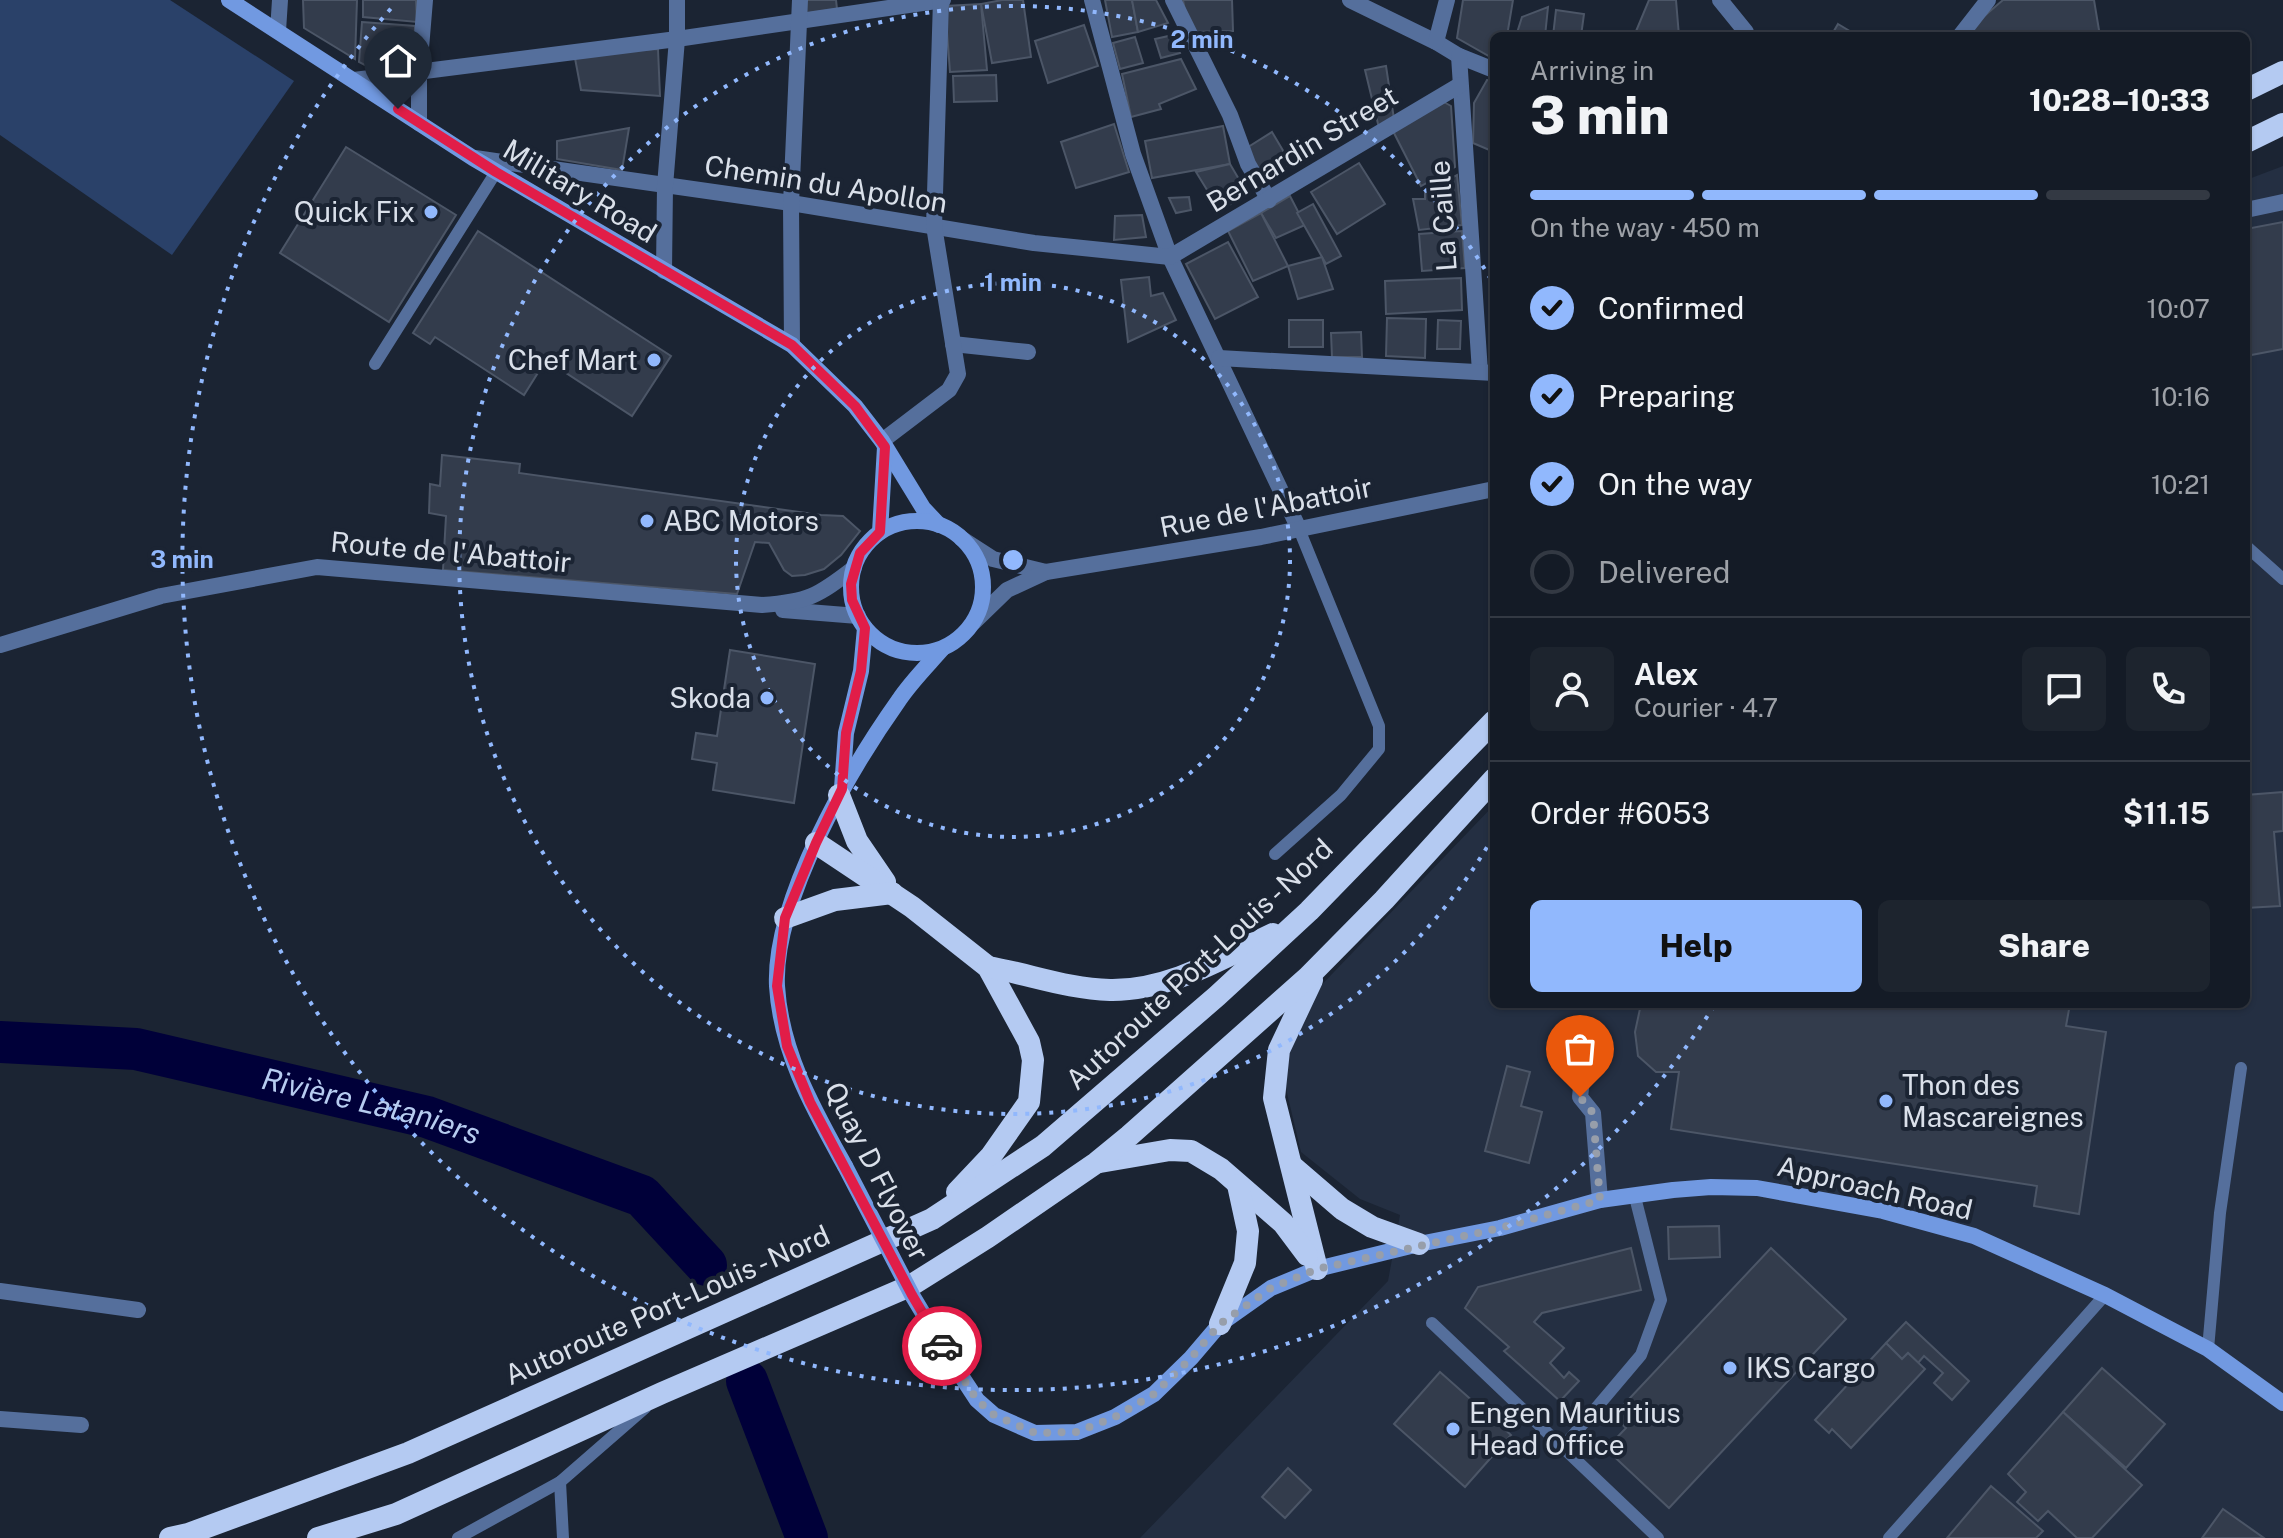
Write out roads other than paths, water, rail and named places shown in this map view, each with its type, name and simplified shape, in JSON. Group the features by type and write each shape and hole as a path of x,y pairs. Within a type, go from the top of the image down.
{"highway":[{"path":"2250,88 2283,72"},
{"path":"2250,140 2283,124"},
{"name":"Autoroute Port-Louis - Nord","path":"170,1538 408,1453 932,1219 1043,1146 1138,1065 1294,924 1490,724"},
{"path":"318,1538 396,1514 662,1393 910,1286 988,1237 1096,1163 1318,968 1490,783"},
{"path":"841,792 857,841 892,893"},
{"path":"816,843 892,893 988,967 1029,1042 1033,1060 1029,1102 991,1156 932,1219"},
{"path":"785,918 835,900 892,893"},
{"path":"988,967 1060,984 1110,990 1141,988 1170,982 1294,924"},
{"path":"1317,1269 1274,1098 1279,1050 1318,968"},
{"path":"1096,1163 1170,1150 1191,1151 1221,1169 1283,1223 1317,1269"},
{"path":"1292,1166 1352,1215 1372,1227 1419,1244"},
{"path":"1220,1324 1245,1263 1248,1231 1238,1185"}],"main road":[{"name":"Military Road","path":"229,0 473,158 792,345 855,406 884,444 923,508 939,525"},
{"path":"880,532 884,444"},
{"path":"924,521 939,525 962,539 974,553 984,588 981,605 974,622 960,638 942,649 900,698 841,792 846,733 861,671 861,622 852,600 854,568 860,553 880,532 909,522 924,521"},
{"path":"861,622 881,642 900,651 921,653 942,649"},
{"name":"Quay D Flyover","path":"841,792 785,918 777,986 787,1046 810,1102 912,1295 977,1400 994,1415 1035,1433 1077,1432 1115,1417 1154,1394 1220,1324 1271,1288 1317,1269 1419,1244"},
{"name":"Approach Road","path":"1419,1244 1500,1228 1600,1200 1711,1187 1757,1188 1883,1211 1974,1236 2105,1295 2208,1349 2283,1403"}],"street":[{"path":"278,31 280,0"},
{"path":"419,123 419,72 425,0"},
{"path":"664,271 665,186 677,39 677,0"},
{"path":"792,345 791,203 800,0"},
{"path":"354,80 677,39 942,0 934,226 958,374 949,390 884,444"},
{"path":"1092,0 1133,154 1170,257 1299,529"},
{"path":"1173,0 1230,115 1248,164 1269,200"},
{"path":"1350,0 1459,56 1490,68"},
{"path":"1436,42 1447,0"},
{"path":"1720,0 1746,32"},
{"path":"1963,32 1988,0"},
{"name":"La Caille","path":"1459,56 1487,373"},
{"name":"Bernardin Street","path":"1170,257 1460,85"},
{"name":"Chemin du Apollon","path":"473,158 791,203 1034,243 1170,257"},
{"path":"2250,209 2283,202"},
{"path":"953,344 1028,352"},
{"path":"1219,358 1487,373"},
{"name":"Rue de l'Abattoir","path":"974,622 1007,590 1046,572 1299,529 1490,490"},
{"name":"Rue de l'Abattoir","path":"962,539 993,559 1046,572"},
{"name":"Route de l'Abattoir","path":"0,645 161,596 317,567 762,605 798,603 823,592 854,568"},
{"name":"Route de l'Abattoir","path":"762,605 793,613 861,622"},
{"path":"1586,1044 1580,1097 1593,1113 1600,1200"},
{"path":"0,1291 138,1310"},
{"path":"0,1419 81,1425"}],"lane":[{"path":"375,364 496,172"},
{"path":"1275,854 1341,795 1379,749 1379,726 1299,529"},
{"path":"2250,550 2283,579"},
{"path":"2208,1349 2220,1213 2241,1068"},
{"path":"1564,1446 1641,1355 1661,1300 1635,1197"},
{"path":"1889,1538 2105,1295"},
{"path":"1432,1323 1658,1538"},
{"path":"458,1538 560,1482 662,1393"},
{"path":"560,1482 563,1538"}],"waterway":[{"name":"Rivière Lataniers","path":"0,1042 136,1049 427,1117 642,1196 706,1265"},
{"name":"Rivière Lataniers","path":"747,1381 807,1538"}],"place":[{"name":"Quick Fix","path":"431,212"},
{"name":"Chef Mart","path":"654,360"},
{"name":"ABC Motors","path":"647,521"},
{"name":"Skoda","path":"767,698"},
{"name":"Thon des Mascareignes","path":"1886,1101"},
{"name":"IKS Cargo","path":"1730,1368"},
{"name":"Engen Mauritius Head Office","path":"1453,1429"}]}
